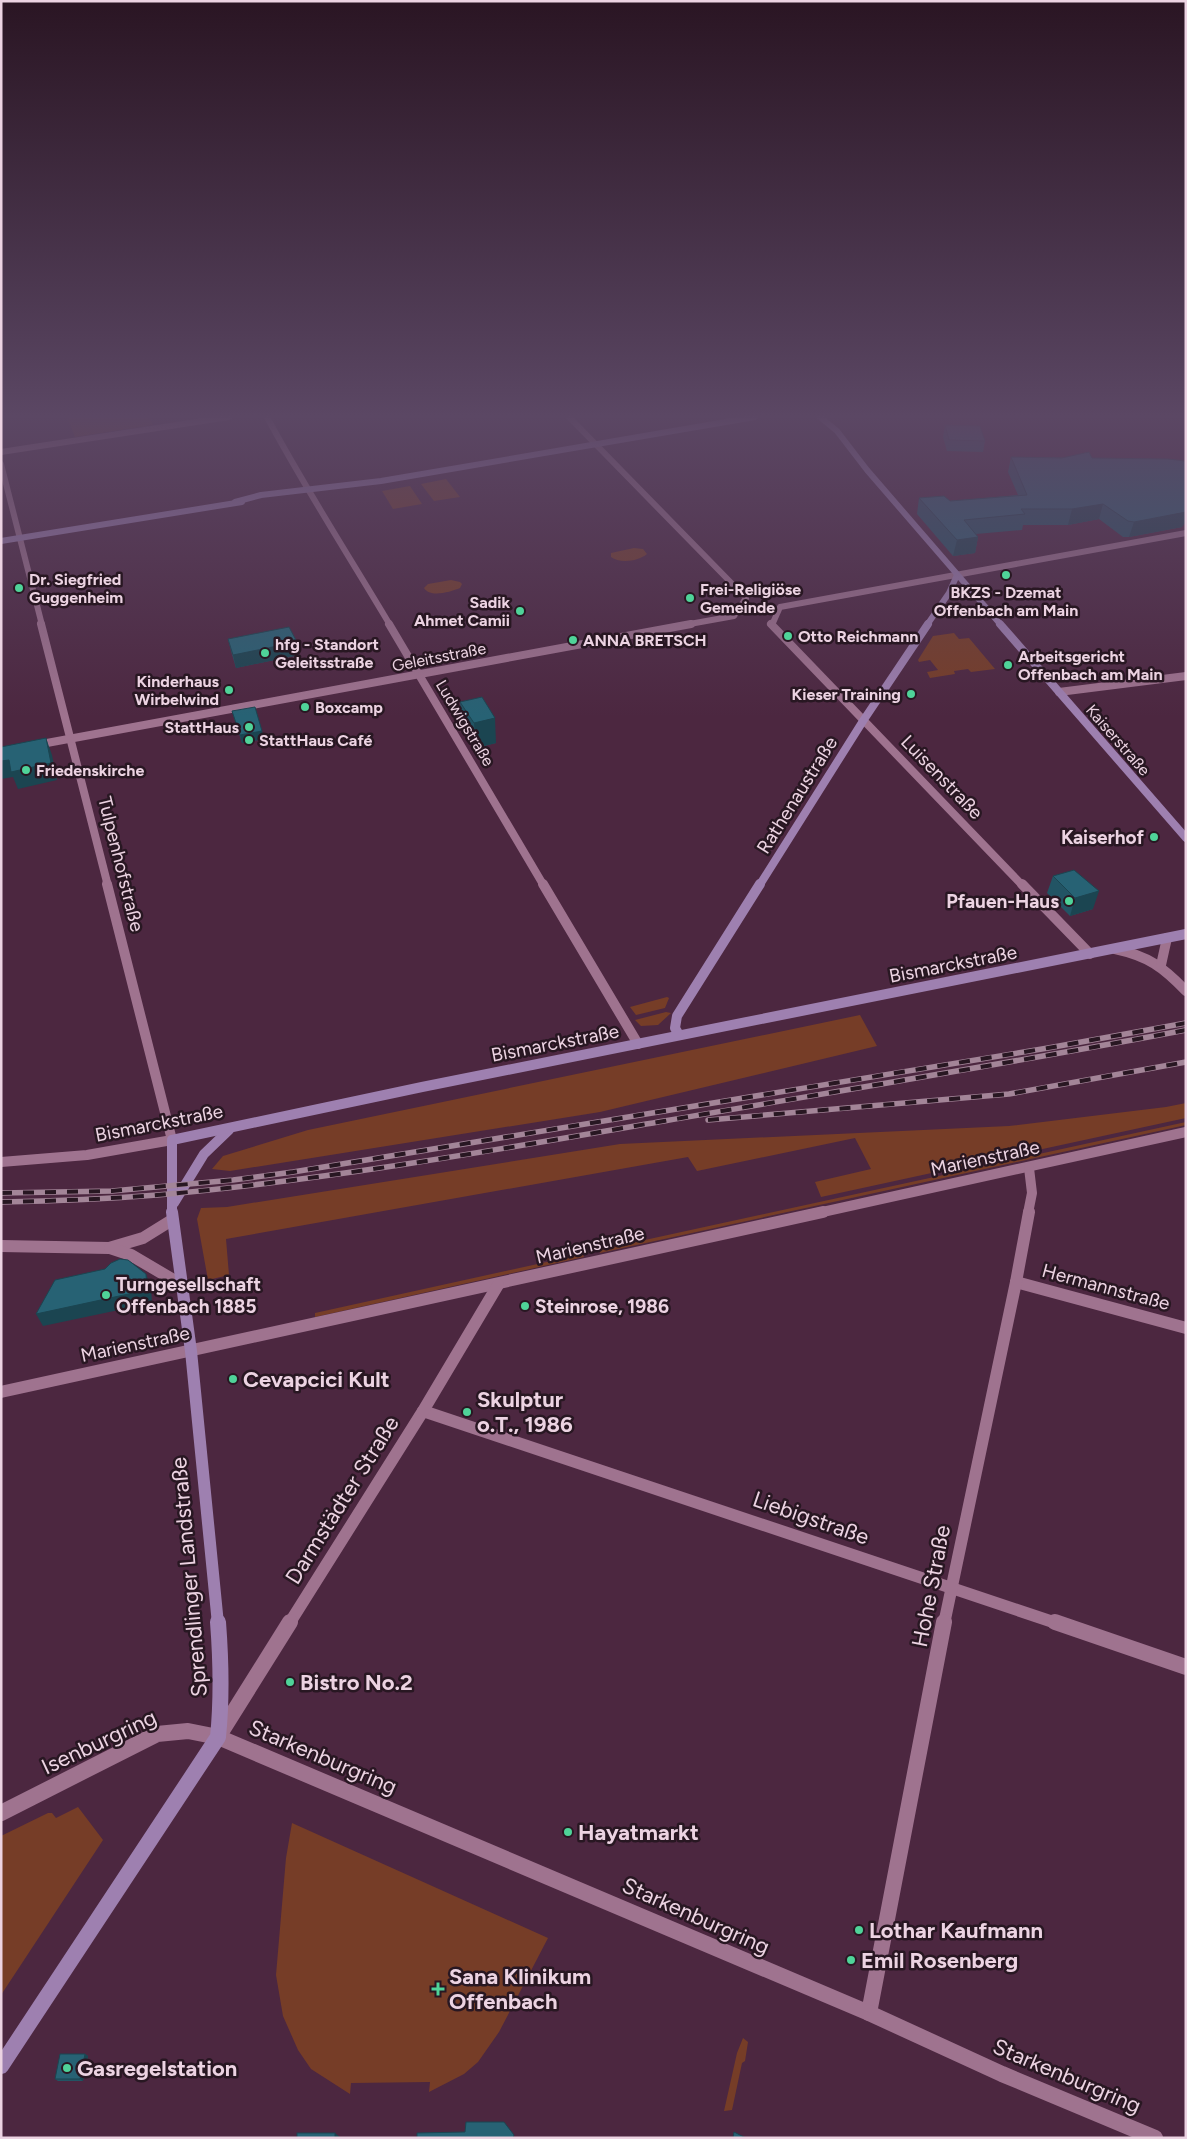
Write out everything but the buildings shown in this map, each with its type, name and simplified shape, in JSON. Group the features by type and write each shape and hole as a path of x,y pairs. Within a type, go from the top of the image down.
{"main road":[{"path":"1,541 146,517"},
{"name":"Kaiserstraße","path":"907,517 1186,838"},
{"name":"Rathenaustraße","path":"679,1035 675,1028 677,1016 863,721 949,593 957,575"},
{"name":"Bismarckstraße","path":"172,1140 679,1035 1186,934"},
{"path":"172,1206 199,1158 218,1137 235,1126"},
{"name":"Sprendlinger Landstraße","path":"1,2066 218,1737 222,1700 222,1673 210,1533 191,1352 172,1220 172,1140"}],"street":[{"name":"Tulpenhofstraße","path":"15,517 72,738 172,1140"},
{"name":"Ludwigstraße","path":"325,517 638,1044"},
{"name":"Geleitsstraße","path":"28,747 734,616 746,598 666,517"},
{"path":"957,575 1186,533"},
{"name":"Luisenstraße","path":"957,575 780,607 770,624 1090,954"},
{"path":"1059,692 1186,676"},
{"path":"1161,965 1167,938"},
{"name":"Bismarckstraße","path":"1115,949 1142,955 1161,965 1186,991"},
{"name":"Marienstraße","path":"1,1392 498,1285 1186,1132"},
{"name":"Bismarckstraße","path":"1,1162 87,1155 172,1140"},
{"name":"Hohe Straße","path":"869,2013 952,1587 1016,1282 1032,1193 1029,1168"},
{"path":"110,1248 143,1238 172,1220"},
{"path":"1,1246 110,1248 131,1255 182,1285"},
{"name":"Hermannstraße","path":"1016,1282 1186,1328"},
{"name":"Darmstädter Straße","path":"218,1737 423,1410 498,1285"},
{"name":"Liebigstraße","path":"423,1410 952,1587 1186,1668"},
{"name":"Isenburgring","path":"1,1813 157,1734 173,1731 193,1731 218,1737"},
{"name":"Starkenburgring","path":"218,1737 869,2013 1002,2074 1155,2138"}],"shaded area":[{"path":"634,548 643,549 647,554 629,561 611,557 611,553"},
{"path":"451,580 460,582 462,584 460,588 446,592 431,593 424,588 428,584"},
{"path":"954,633 959,639 969,638 995,669 971,672 968,669 954,671 955,674 930,678 927,672 938,670 930,660 919,662 918,660 933,636"},
{"path":"669,998 665,1008 636,1015 630,1007"},
{"path":"666,1012 671,1013 658,1025 641,1026 635,1020"},
{"path":"860,1015 877,1046 600,1112 230,1171 212,1169 223,1156 308,1130"},
{"path":"1186,1103 1186,1118 821,1197 815,1182 871,1169 855,1138 697,1171 688,1157 226,1239 229,1275 208,1280 197,1219 201,1208 227,1207 620,1144 1009,1126"},
{"path":"1186,1122 1186,1125 600,1253 599,1250"},
{"path":"583,1254 584,1257 315,1317 315,1313"},
{"path":"78,1807 103,1840 1,1995 1,1836 48,1813 52,1813 56,1818"},
{"path":"292,1823 548,1938 499,2032 478,2062 464,2074 429,2092 430,2082 351,2083 350,2094 311,2069 298,2050 283,2016 276,1975 286,1858"},
{"path":"743,2038 748,2042 745,2061 742,2063 732,2110 724,2111 737,2053"}],"railway":[{"path":"1,1193 112,1191 233,1180 293,1172 1048,1048 1186,1023"},
{"path":"1,1202 157,1195 348,1173 538,1143 1186,1030"},
{"path":"708,1120 1009,1094 1186,1062"}],"place":[{"name":"BKZS - Dzemat Offenbach am Main","path":"1006,575"},
{"name":"Dr. Siegfried Guggenheim","path":"19,588"},
{"name":"Frei-Religiöse Gemeinde","path":"690,598"},
{"name":"Sadik Ahmet Camii","path":"520,611"},
{"name":"Otto Reichmann","path":"788,636"},
{"name":"ANNA BRETSCH","path":"573,640"},
{"name":"hfg - Standort Geleitsstraße","path":"265,653"},
{"name":"Arbeitsgericht Offenbach am Main","path":"1008,665"},
{"name":"Kinderhaus Wirbelwind","path":"229,690"},
{"name":"Kieser Training","path":"911,694"},
{"name":"Boxcamp","path":"305,707"},
{"name":"StattHaus","path":"249,727"},
{"name":"StattHaus Café","path":"249,740"},
{"name":"Friedenskirche","path":"26,770"},
{"name":"Kaiserhof","path":"1154,837"},
{"name":"Pfauen-Haus","path":"1069,901"},
{"name":"Turngesellschaft Offenbach 1885","path":"106,1295"},
{"name":"Steinrose, 1986","path":"525,1306"},
{"name":"Cevapcici Kult","path":"233,1379"},
{"name":"Skulptur o.T., 1986","path":"467,1412"},
{"name":"Bistro No.2","path":"290,1682"},
{"name":"Hayatmarkt","path":"568,1832"},
{"name":"Lothar Kaufmann","path":"859,1930"},
{"name":"Emil Rosenberg","path":"851,1960"},
{"name":"Sana Klinikum Offenbach","path":"438,1989"},
{"name":"Gasregelstation","path":"67,2068"}]}
